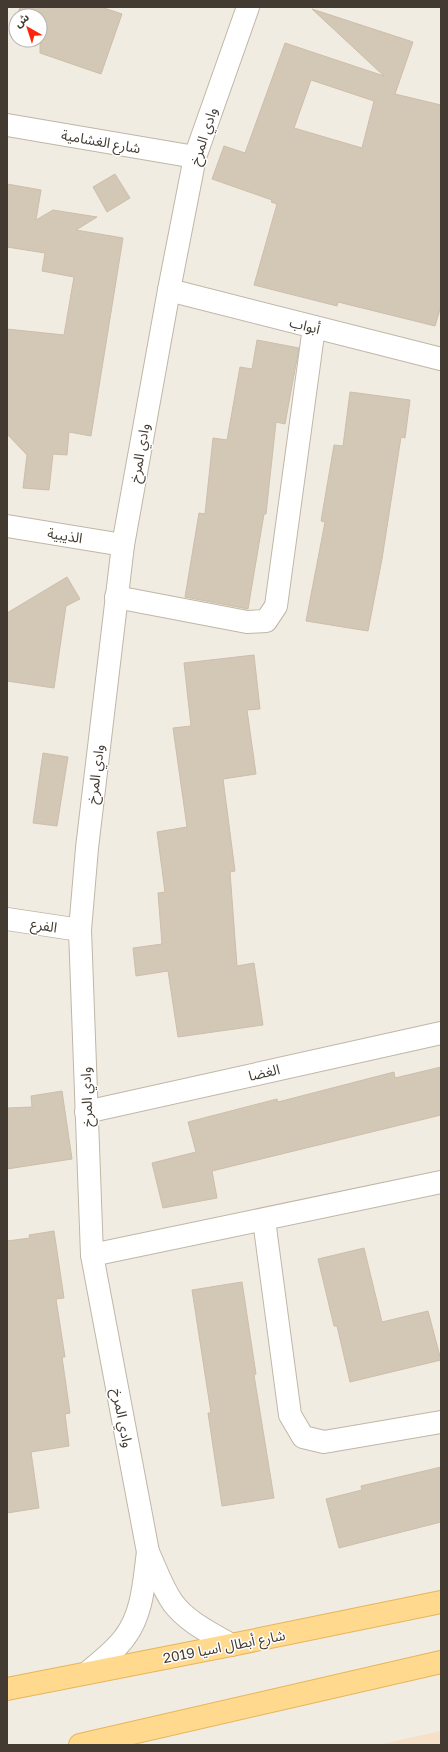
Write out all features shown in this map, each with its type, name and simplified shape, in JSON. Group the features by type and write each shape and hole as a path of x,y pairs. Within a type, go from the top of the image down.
{"main road":[{"name":"شارع أبطال اسيا 2019","path":"7,1689 441,1602"},
{"path":"80,1745 441,1662"}],"street":[{"name":"وادي المرخ","path":"231,1645 198,1625 178,1608 168,1594 148,1552 92,1255 80,930 87,848 123,545 168,290 195,157 248,7"},
{"name":"شارع الغشامية","path":"7,125 195,157"},
{"name":"أبواب","path":"168,290 441,359"},
{"path":"116,597 247,622 266,621 276,606 314,327"},
{"name":"الذيبية","path":"7,526 123,545"},
{"name":"الفرع","path":"7,919 80,930"},
{"name":"الغضا","path":"86,1112 441,1033"},
{"path":"92,1255 441,1182"},
{"path":"264,1220 290,1415 303,1437 324,1442 441,1422"},
{"name":"وادي المرخ","path":"87,1673 108,1656 126,1637 135,1621 141,1603 148,1552"}],"shaded area":[{"path":"441,1731 441,1745 377,1745"}],"building":[{"path":"101,7 122,14 101,74 40,53 40,48 48,48 48,8 20,8"},
{"path":"312,9 413,42 395,94 441,105 441,306 435,326 338,302 337,306 254,285 277,204 271,202 272,200 212,179 224,146 245,153 285,43 384,76","holes":["311,80 374,101 362,148 294,128"]},
{"path":"115,174 130,198 107,212 93,187"},
{"path":"7,184 41,190 36,220 53,210 97,217 76,230 123,238 91,436 69,432 67,455 53,454 49,490 23,488 27,455 7,434 7,329 64,335 74,277 42,271 45,253 7,247"},
{"path":"257,340 299,348 285,424 276,422 266,514 264,514 248,609 185,597 199,513 205,514 213,438 227,440 240,367 252,369"},
{"path":"350,392 410,400 405,438 401,437 382,559 368,631 306,621 325,522 321,521 334,445 343,446"},
{"path":"67,577 80,599 66,606 54,688 7,681 7,613"},
{"path":"254,655 260,709 247,710 256,774 223,779 235,871 230,872 237,966 254,963 263,1025 178,1037 168,971 136,976 133,948 162,944 158,893 165,892 157,832 187,827 173,728 191,726 184,663"},
{"path":"43,753 68,757 57,826 33,823"},
{"path":"441,1067 441,1115 212,1171 217,1198 163,1208 152,1163 196,1152 188,1122 277,1099 278,1102 394,1072 395,1078"},
{"path":"62,1091 72,1159 7,1169 7,1108 32,1107 31,1096"},
{"path":"54,1231 64,1298 56,1299 65,1357 62,1357 70,1413 65,1414 69,1446 31,1452 39,1508 7,1513 7,1241 30,1238 29,1235"},
{"path":"364,1248 382,1322 428,1311 441,1360 350,1382 337,1326 334,1326 318,1259"},
{"path":"242,1282 256,1374 254,1375 274,1498 222,1506 208,1413 211,1413 192,1290"},
{"path":"441,1467 441,1522 339,1548 326,1499 362,1490 361,1486"}]}
